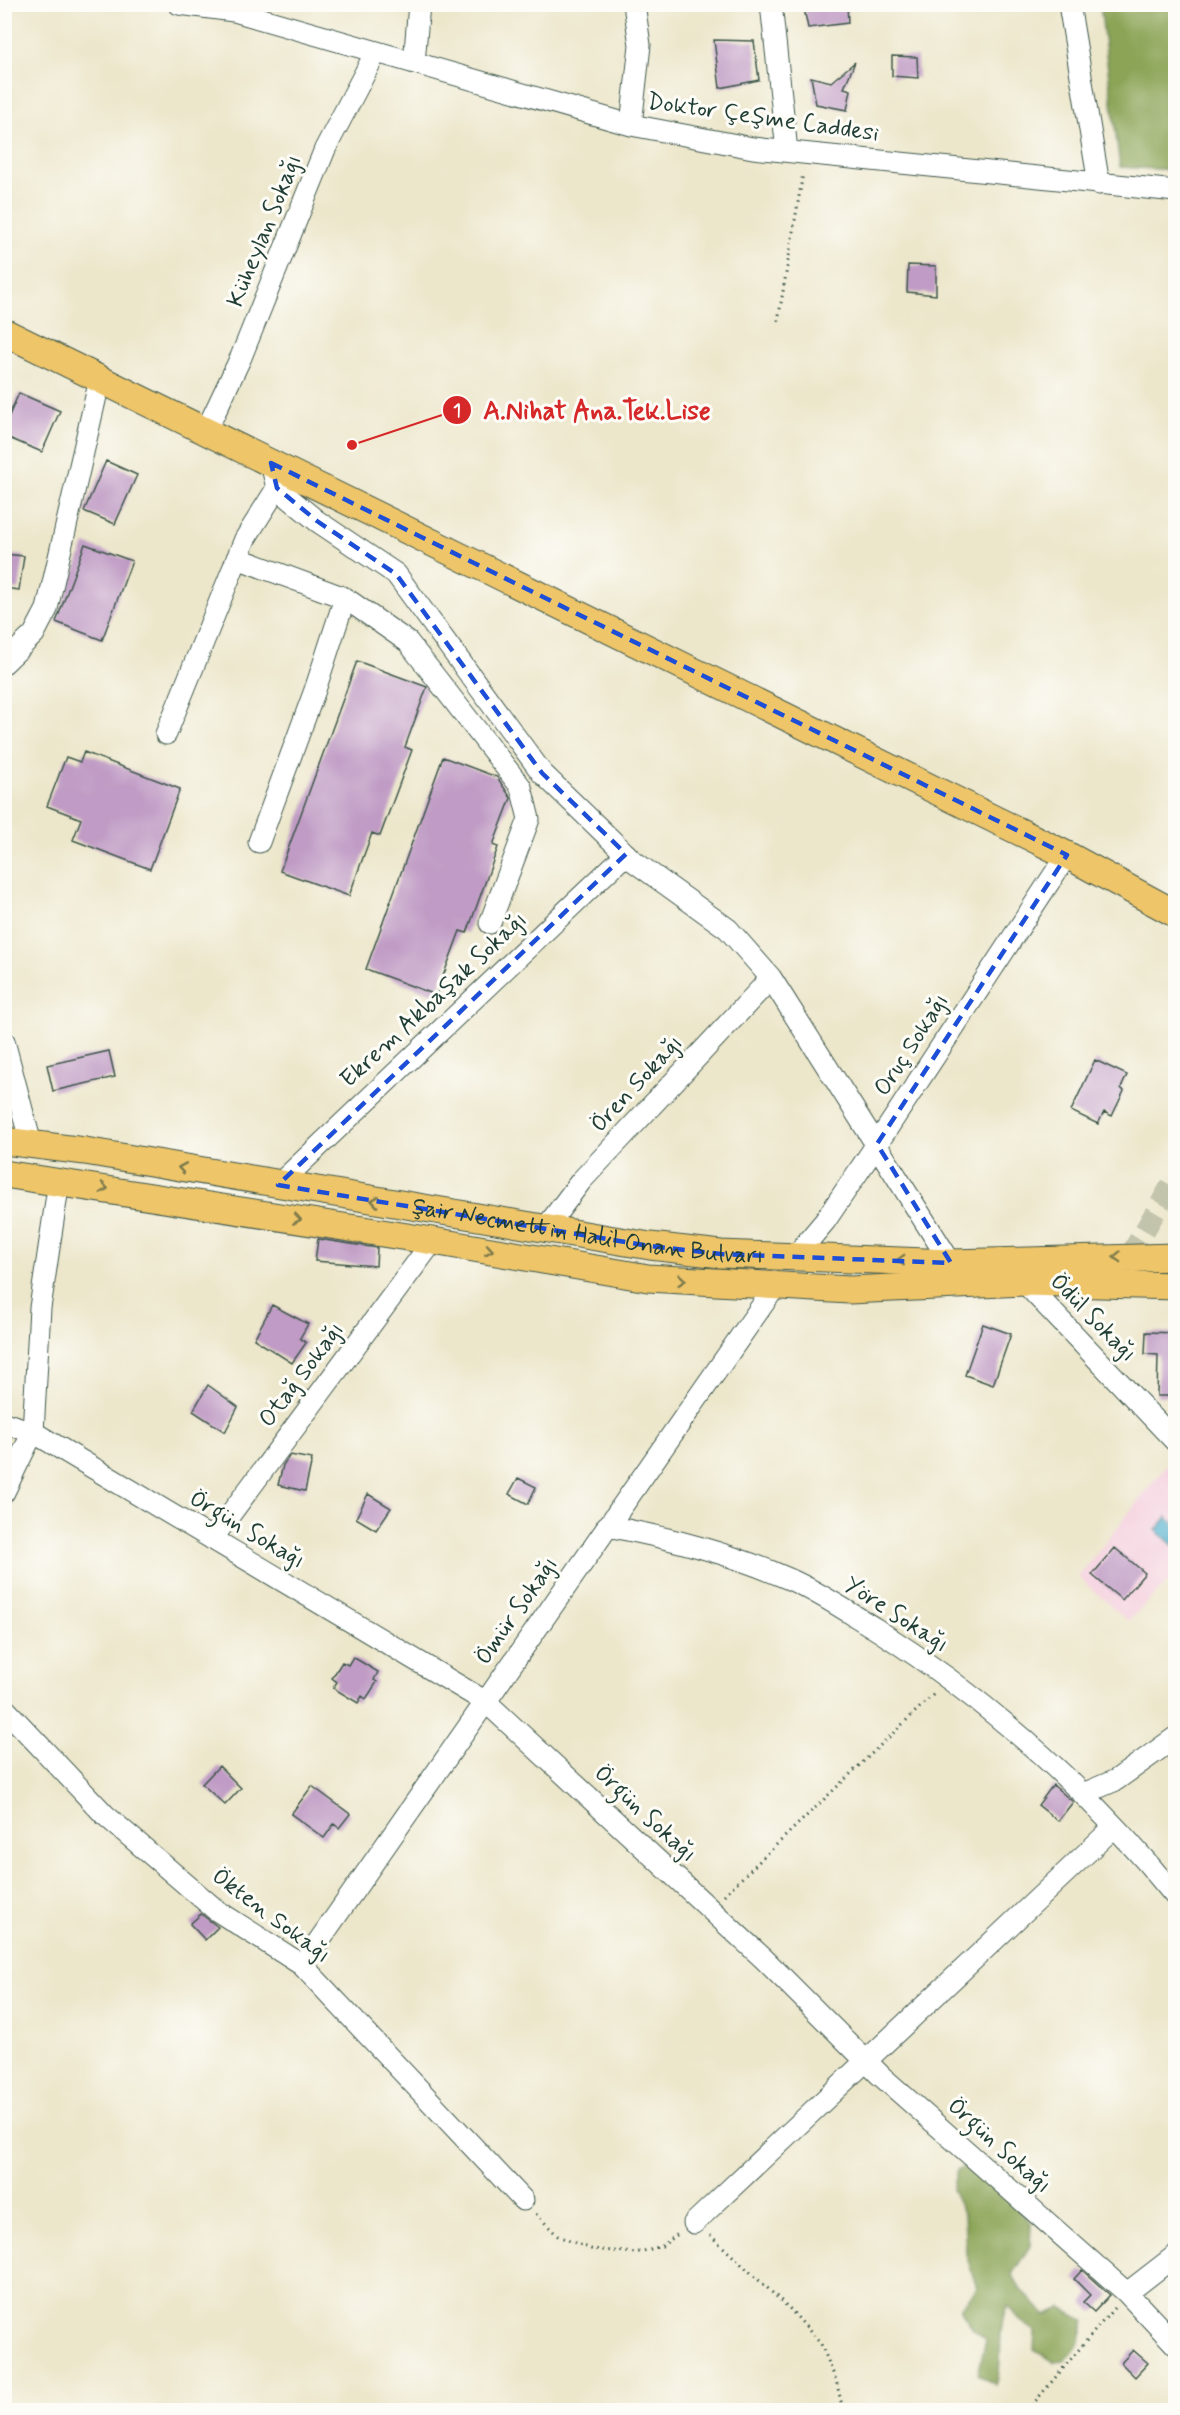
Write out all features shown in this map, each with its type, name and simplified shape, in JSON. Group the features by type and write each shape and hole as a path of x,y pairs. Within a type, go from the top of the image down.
{"main road":[{"path":"4,332 206,431 274,475 1067,855 1176,914"},
{"name":"Şair Necmettin Halil Onan Bulvarı","path":"4,1141 650,1246 721,1254 951,1263 1176,1257"},
{"name":"Şair Necmettin Halil Onan Bulvarı","path":"4,1174 433,1241 648,1278 849,1290 1024,1282 1176,1286"}],"street":[{"name":"Doktor Çeşme Caddesi","path":"179,4 234,11 631,125 753,148 1176,191"},
{"path":"414,63 420,4"},
{"path":"631,125 640,45 634,4"},
{"path":"771,4 797,152"},
{"path":"1069,4 1099,184"},
{"name":"Küheylan Sokağı","path":"206,431 241,357 325,149 376,52"},
{"path":"4,663 34,634 46,609 100,379"},
{"path":"166,734 237,558 274,475 316,521 396,574 542,773 626,854 728,929 771,978 951,1263"},
{"path":"237,558 345,598 408,642 521,787 529,819 490,923"},
{"path":"259,842 315,690 345,598"},
{"name":"Ekrem Akbaşak Sokağı","path":"278,1185 626,854"},
{"name":"Oruç Sokağı","path":"794,1258 825,1221 1067,855"},
{"name":"Ören Sokağı","path":"545,1229 581,1180 771,978"},
{"path":"4,1041 31,1144"},
{"path":"4,1492 33,1432 40,1308 59,1181"},
{"name":"Otağ Sokağı","path":"212,1539 433,1241"},
{"name":"Ödül Sokağı","path":"1024,1282 1176,1442"},
{"name":"Ömür Sokağı","path":"302,1965 775,1287"},
{"name":"Örgün Sokağı","path":"4,1423 33,1432 486,1702 710,1909 865,2060 1127,2293 1176,2345"},
{"name":"Yöre Sokağı","path":"607,1526 670,1538 722,1553 792,1580 905,1648 1004,1722 1083,1794 1176,1898"},
{"name":"Ökten Sokağı","path":"4,1708 105,1815 216,1910 302,1965 523,2200"},
{"path":"1083,1794 1116,1780 1176,1737"},
{"path":"694,2223 1113,1828"},
{"path":"1127,2293 1176,2255"}],"path":[{"path":"778,321 797,152"},
{"path":"710,1909 948,1680"},
{"path":"523,2200 558,2236 591,2249 636,2253 662,2246 694,2223 725,2247 790,2309 821,2344 836,2380 843,2410"},
{"path":"1028,2410 1127,2293"}],"highlighted area":[{"path":"271,463 1067,855 877,1144 951,1263 721,1254 650,1246 278,1185 626,854 542,773 396,574 317,521 277,488"}],"shaded area":[{"path":"1173,1457 1176,1459 1175,1575 1128,1621 1078,1577"}],"green space":[{"path":"1100,5 1175,5 1175,170 1120,167"},
{"path":"971,2162 1031,2223 1030,2246 1012,2274 1022,2291 1046,2315 1061,2308 1085,2321 1078,2345 1065,2361 1055,2362 1034,2350 1035,2331 1019,2320 1008,2306 1002,2325 999,2375 996,2385 978,2375 986,2339 973,2329 960,2309 977,2288 966,2254 964,2215 952,2190 957,2170"}],"water":[{"path":"1167,1517 1175,1524 1175,1547 1156,1530"}],"building":[{"path":"803,4 847,4 848,23 808,28"},
{"path":"714,40 754,41 759,80 720,88"},
{"path":"892,56 917,57 918,78 892,76"},
{"path":"855,62 844,88 851,90 847,110 816,104 811,77 831,82"},
{"path":"908,265 936,266 936,295 907,292"},
{"path":"19,393 60,411 42,452 4,436 4,427"},
{"path":"106,461 137,475 115,524 84,511"},
{"path":"85,544 132,561 102,640 56,622"},
{"path":"4,554 24,556 19,590 4,588"},
{"path":"357,661 427,687 405,747 412,750 380,836 372,833 349,896 280,871"},
{"path":"84,752 180,789 150,869 73,840 81,819 47,806 66,757 80,762"},
{"path":"443,757 497,777 511,798 493,845 498,847 467,933 460,931 436,995 366,969"},
{"path":"109,1051 115,1077 53,1091 47,1065"},
{"path":"1095,1060 1127,1075 1121,1088 1124,1091 1112,1116 1104,1112 1098,1124 1071,1111"},
{"path":"318,1239 377,1248 376,1266 315,1261"},
{"path":"272,1305 308,1324 300,1338 306,1343 292,1363 254,1339"},
{"path":"983,1324 1011,1334 993,1385 965,1375"},
{"path":"1146,1332 1176,1333 1176,1396 1157,1396 1158,1355 1145,1354"},
{"path":"208,1385 238,1407 225,1432 193,1411"},
{"path":"290,1455 312,1459 305,1491 278,1485 283,1465"},
{"path":"518,1478 536,1487 528,1504 509,1494"},
{"path":"368,1494 391,1508 376,1530 356,1518"},
{"path":"1115,1548 1145,1573 1122,1600 1092,1575"},
{"path":"353,1657 378,1672 374,1680 377,1682 366,1699 362,1696 358,1703 333,1688 337,1682 332,1678 342,1662 348,1665"},
{"path":"219,1766 241,1788 225,1805 202,1784"},
{"path":"1053,1785 1073,1802 1058,1821 1038,1805"},
{"path":"312,1786 350,1814 339,1828 334,1824 324,1838 291,1814"},
{"path":"201,1914 218,1927 205,1940 190,1924"},
{"path":"1082,2270 1110,2295 1094,2312 1083,2302 1090,2295 1074,2279"},
{"path":"1133,2350 1148,2363 1135,2377 1121,2363"}],"tunnel":[{"path":"1129,1257 1176,1177"}],"place":[{"name":"A.Nihat Ana.Tek.Lise","path":"352,445"}]}
